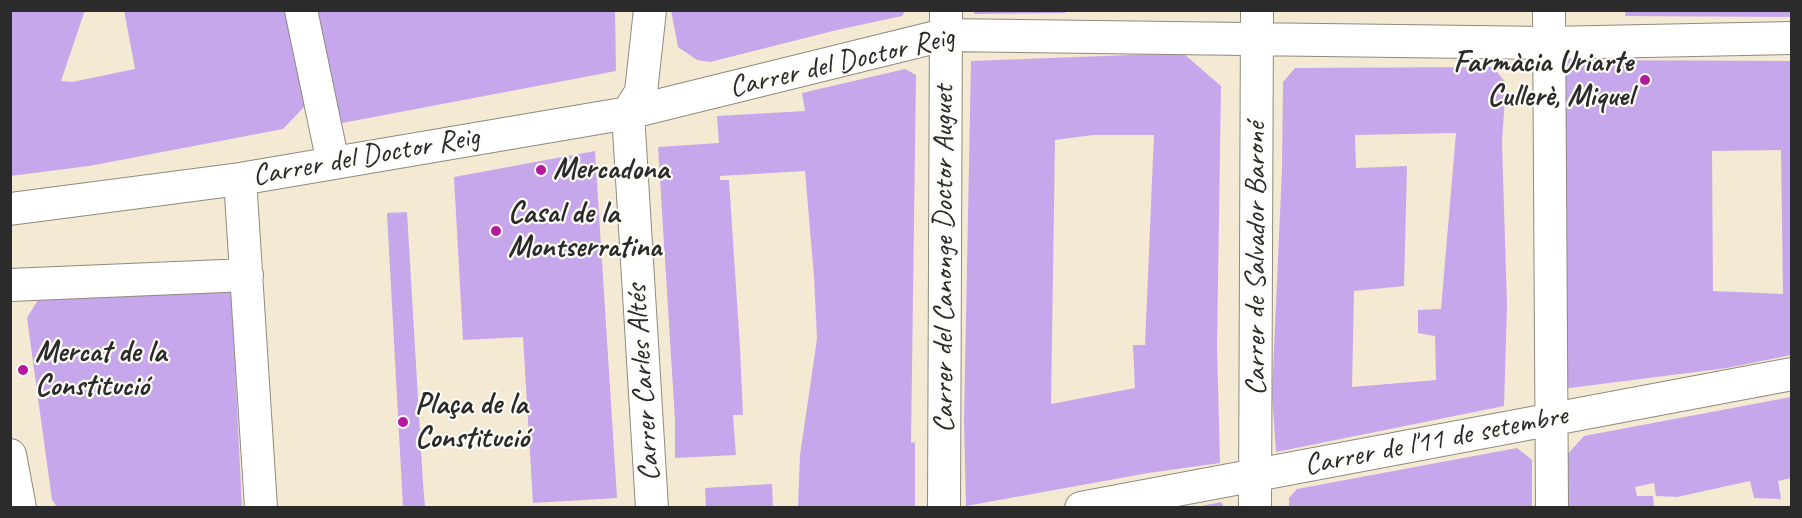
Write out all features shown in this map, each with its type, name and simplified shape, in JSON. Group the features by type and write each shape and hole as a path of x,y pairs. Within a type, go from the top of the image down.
{"street":[{"path":"301,10 333,163"},
{"path":"628,113 641,92 650,10"},
{"path":"1549,10 1552,507"},
{"name":"Carrer del Doctor Reig","path":"10,209 240,178 628,113 945,23 1257,24 1549,42 1791,38"},
{"name":"Carrer del Canonge Doctor Auguet","path":"944,507 945,23"},
{"name":"Carrer de Salvador Baroné","path":"1255,507 1257,24"},
{"name":"Carrer Carles Altés","path":"628,113 652,507"},
{"path":"240,178 261,507"},
{"path":"10,285 247,275"},
{"name":"Carrer de l'11 de setembre","path":"1081,507 1791,374"},
{"path":"10,455 20,507"}],"building":[{"path":"10,10 85,10 61,81 72,82 135,69 124,10 288,10 305,106 283,129 89,166 10,176"},
{"path":"318,10 615,10 616,71 337,124"},
{"path":"671,10 906,10 902,16 710,62 697,60 678,47"},
{"path":"972,10 1065,10 1065,13 975,14"},
{"path":"1626,10 1791,10 1791,17 1625,16"},
{"path":"1183,53 1221,86 1217,347 1220,463 1148,473 966,506 964,420 971,61","holes":["1093,135 1154,135 1145,345 1133,345 1135,388 1051,404 1055,140"]},
{"path":"1566,60 1791,61 1791,355 1727,368 1562,389","holes":["1781,150 1783,294 1713,291 1712,151"]},
{"path":"1493,67 1506,83 1502,142 1507,306 1504,406 1276,452 1272,394 1282,169 1283,82 1295,68","holes":["1456,133 1441,309 1418,310 1418,333 1435,336 1436,380 1352,387 1354,291 1404,286 1407,166 1356,168 1355,135"]},
{"path":"905,69 916,75 911,443 915,442 915,507 798,507 800,455 817,339 805,171 720,176 720,180 729,180 743,415 733,415 736,455 675,458 675,420 658,147 719,143 717,116 805,111 802,93"},
{"path":"595,151 617,498 533,503 523,337 463,340 454,177"},
{"path":"407,212 425,507 403,507 387,213"},
{"path":"231,284 242,507 57,507 52,500 27,318 44,290"},
{"path":"1791,397 1791,478 1778,481 1781,499 1754,498 1750,481 1677,497 1656,496 1654,483 1635,487 1637,496 1653,496 1654,507 1565,507 1564,458 1584,436"},
{"path":"1517,448 1532,460 1532,507 1289,507 1289,498 1297,489"},
{"path":"772,484 773,507 706,507 705,488"},
{"path":"1221,502 1224,507 1201,507 1201,506"}],"place":[{"name":"Farmàcia Uriarte Cullerè, Miquel","path":"1645,80"},
{"name":"Mercadona","path":"541,170"},
{"name":"Casal de la Montserratina","path":"496,231"},
{"name":"Mercat de la Constitució","path":"23,370"},
{"name":"Plaça de la Constitució","path":"403,422"}]}
